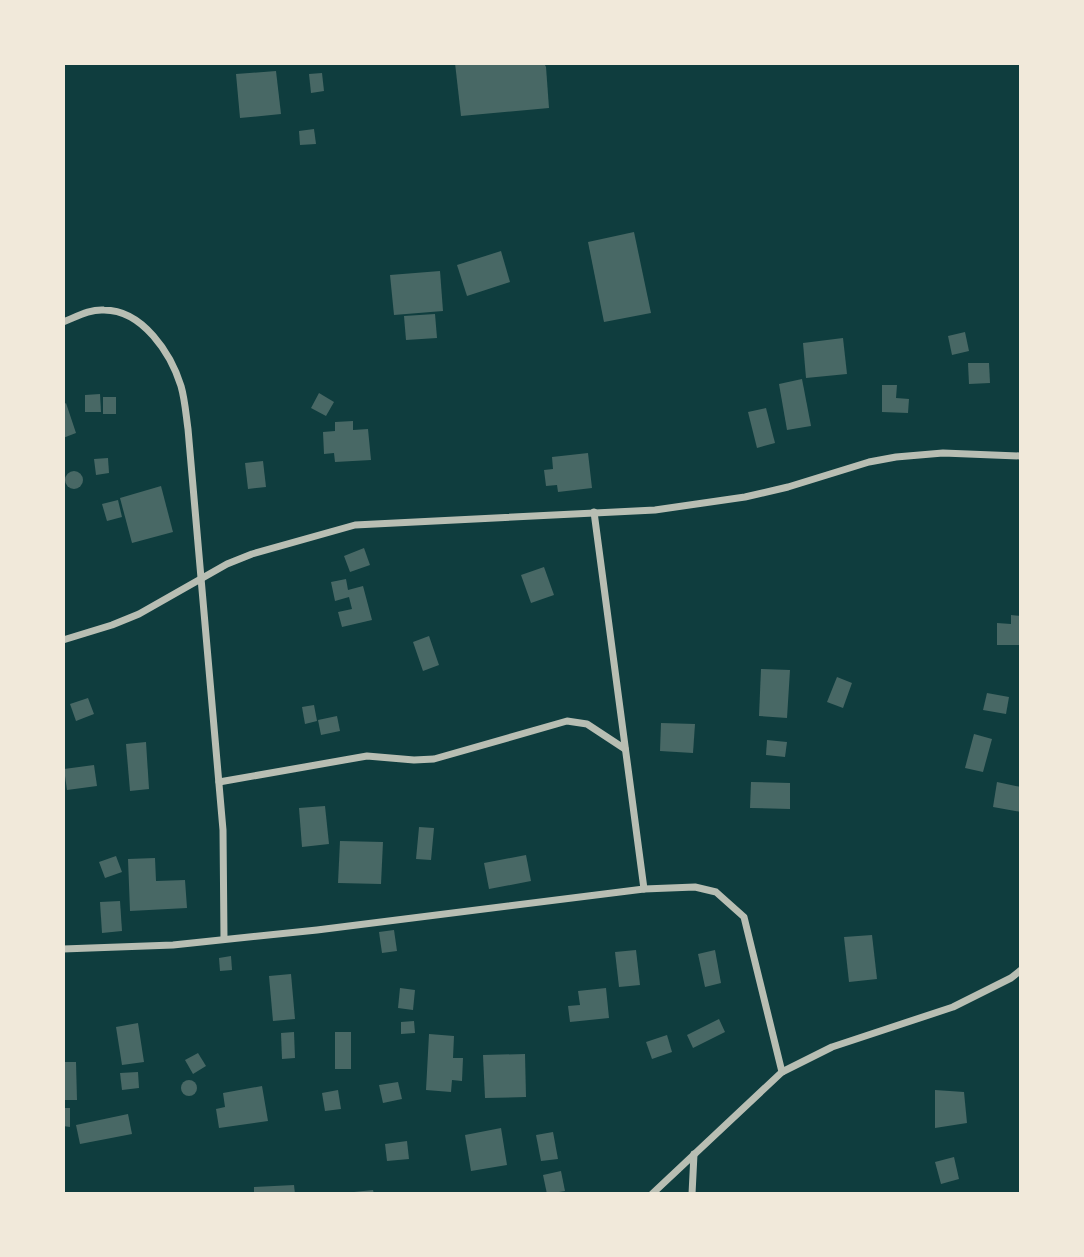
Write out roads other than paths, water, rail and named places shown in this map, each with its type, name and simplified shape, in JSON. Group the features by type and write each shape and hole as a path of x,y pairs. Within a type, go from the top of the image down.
{"street":[{"path":"63,322 88,312 105,310 121,313 136,321 153,336 170,360 181,388 188,429 223,830 224,938"},
{"path":"63,640 139,614 227,564 252,554 355,525 655,510 745,497 896,457 943,453 1021,456"},
{"path":"594,512 644,889"},
{"path":"219,782 367,756 434,759 567,722 587,724 625,749"},
{"path":"63,949 173,945 317,930 644,889 695,887 716,892 744,917 782,1072"},
{"path":"652,1194 782,1072 832,1047 953,1007 1011,978 1021,970"},
{"path":"692,1194 694,1154"}]}
